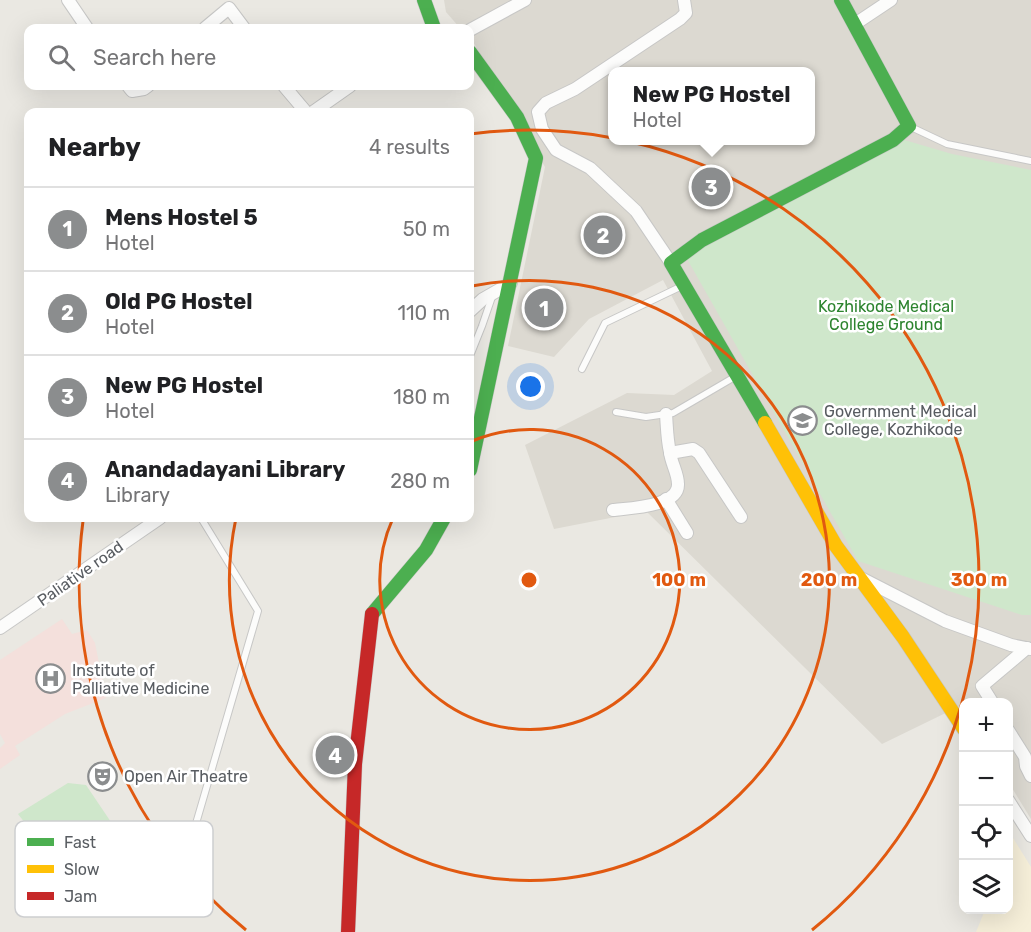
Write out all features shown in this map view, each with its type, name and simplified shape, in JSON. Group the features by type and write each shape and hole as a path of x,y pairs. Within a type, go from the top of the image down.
{"street":[{"path":"68,0 84,24"},
{"path":"424,0 429,24"},
{"path":"474,28 525,0"},
{"path":"684,0 686,13 680,19 575,89 546,103 538,112 542,129 556,150 590,168 636,211 671,263 738,375 836,546 903,637 959,723"},
{"path":"671,263 702,240 893,140 909,126 841,0"},
{"path":"855,24 891,0"},
{"path":"210,24 232,4 242,24"},
{"path":"474,55 517,117 536,158 474,452"},
{"path":"287,90 303,108"},
{"path":"319,108 344,90"},
{"path":"474,308 511,283"},
{"path":"613,510 646,507 666,500 678,489 679,482 670,453 666,414"},
{"path":"670,453 693,449 699,453 741,517"},
{"path":"666,500 687,533"},
{"name":"Paliative road","path":"0,628 154,522"},
{"path":"348,932 355,764 372,612 426,550 442,522"},
{"path":"857,576 945,621 1011,645 1029,648"},
{"path":"990,698 982,686 1029,648"},
{"path":"1013,738 1025,758 1031,776"},
{"path":"1012,806 1031,836"}],"lane":[{"path":"909,126 947,144 1031,161"},
{"path":"582,369 605,323 684,285"},
{"path":"474,346 493,293"},
{"path":"616,412 646,417 673,412 738,375"},
{"path":"197,821 258,611 203,522"}],"shaded area":[{"name":"Government Medical College, Kozhikode","path":"444,0 1031,0 1031,819 1013,790 1013,698 959,698 959,706 882,744 646,511 554,529 525,445 627,393 674,395 712,371 663,280 589,319 554,357 508,346 545,167 474,44 474,24 456,24 446,12"},
{"name":"Institute of Palliative Medicine","path":"62,619 72,634 87,630 95,643 106,698 65,714 15,746 20,755 0,769 0,748 5,743 0,734 0,660"},
{"path":"1013,838 1031,867 1031,932 976,932 983,914 1013,914"}],"green space":[{"name":"Kozhikode Medical College Ground","path":"901,139 952,154 1031,170 1031,615 1022,615 858,561 686,257"},
{"path":"68,783 86,785 110,821 23,821 18,814"}],"traffic: fast":[{"path":"424,0 433,24"},
{"path":"765,423 671,263 702,240 893,140 909,126 841,0"},
{"path":"474,58 517,117 536,158 474,451"},
{"path":"372,614 426,550 442,522"}],"traffic: slow":[{"path":"765,423 836,546 903,637 959,721"}],"traffic: jam":[{"path":"348,932 355,764 372,614"}],"place":[{"name":"New PG Hostel","path":"711,187"},
{"name":"Old PG Hostel","path":"603,235"},
{"name":"Mens Hostel 5","path":"544,308"},
{"name":"Government Medical College, Kozhikode","path":"803,420"},
{"name":"Institute of Palliative Medicine","path":"51,679"},
{"name":"Anandadayani Library","path":"335,755"},
{"name":"Open Air Theatre","path":"103,776"}]}
